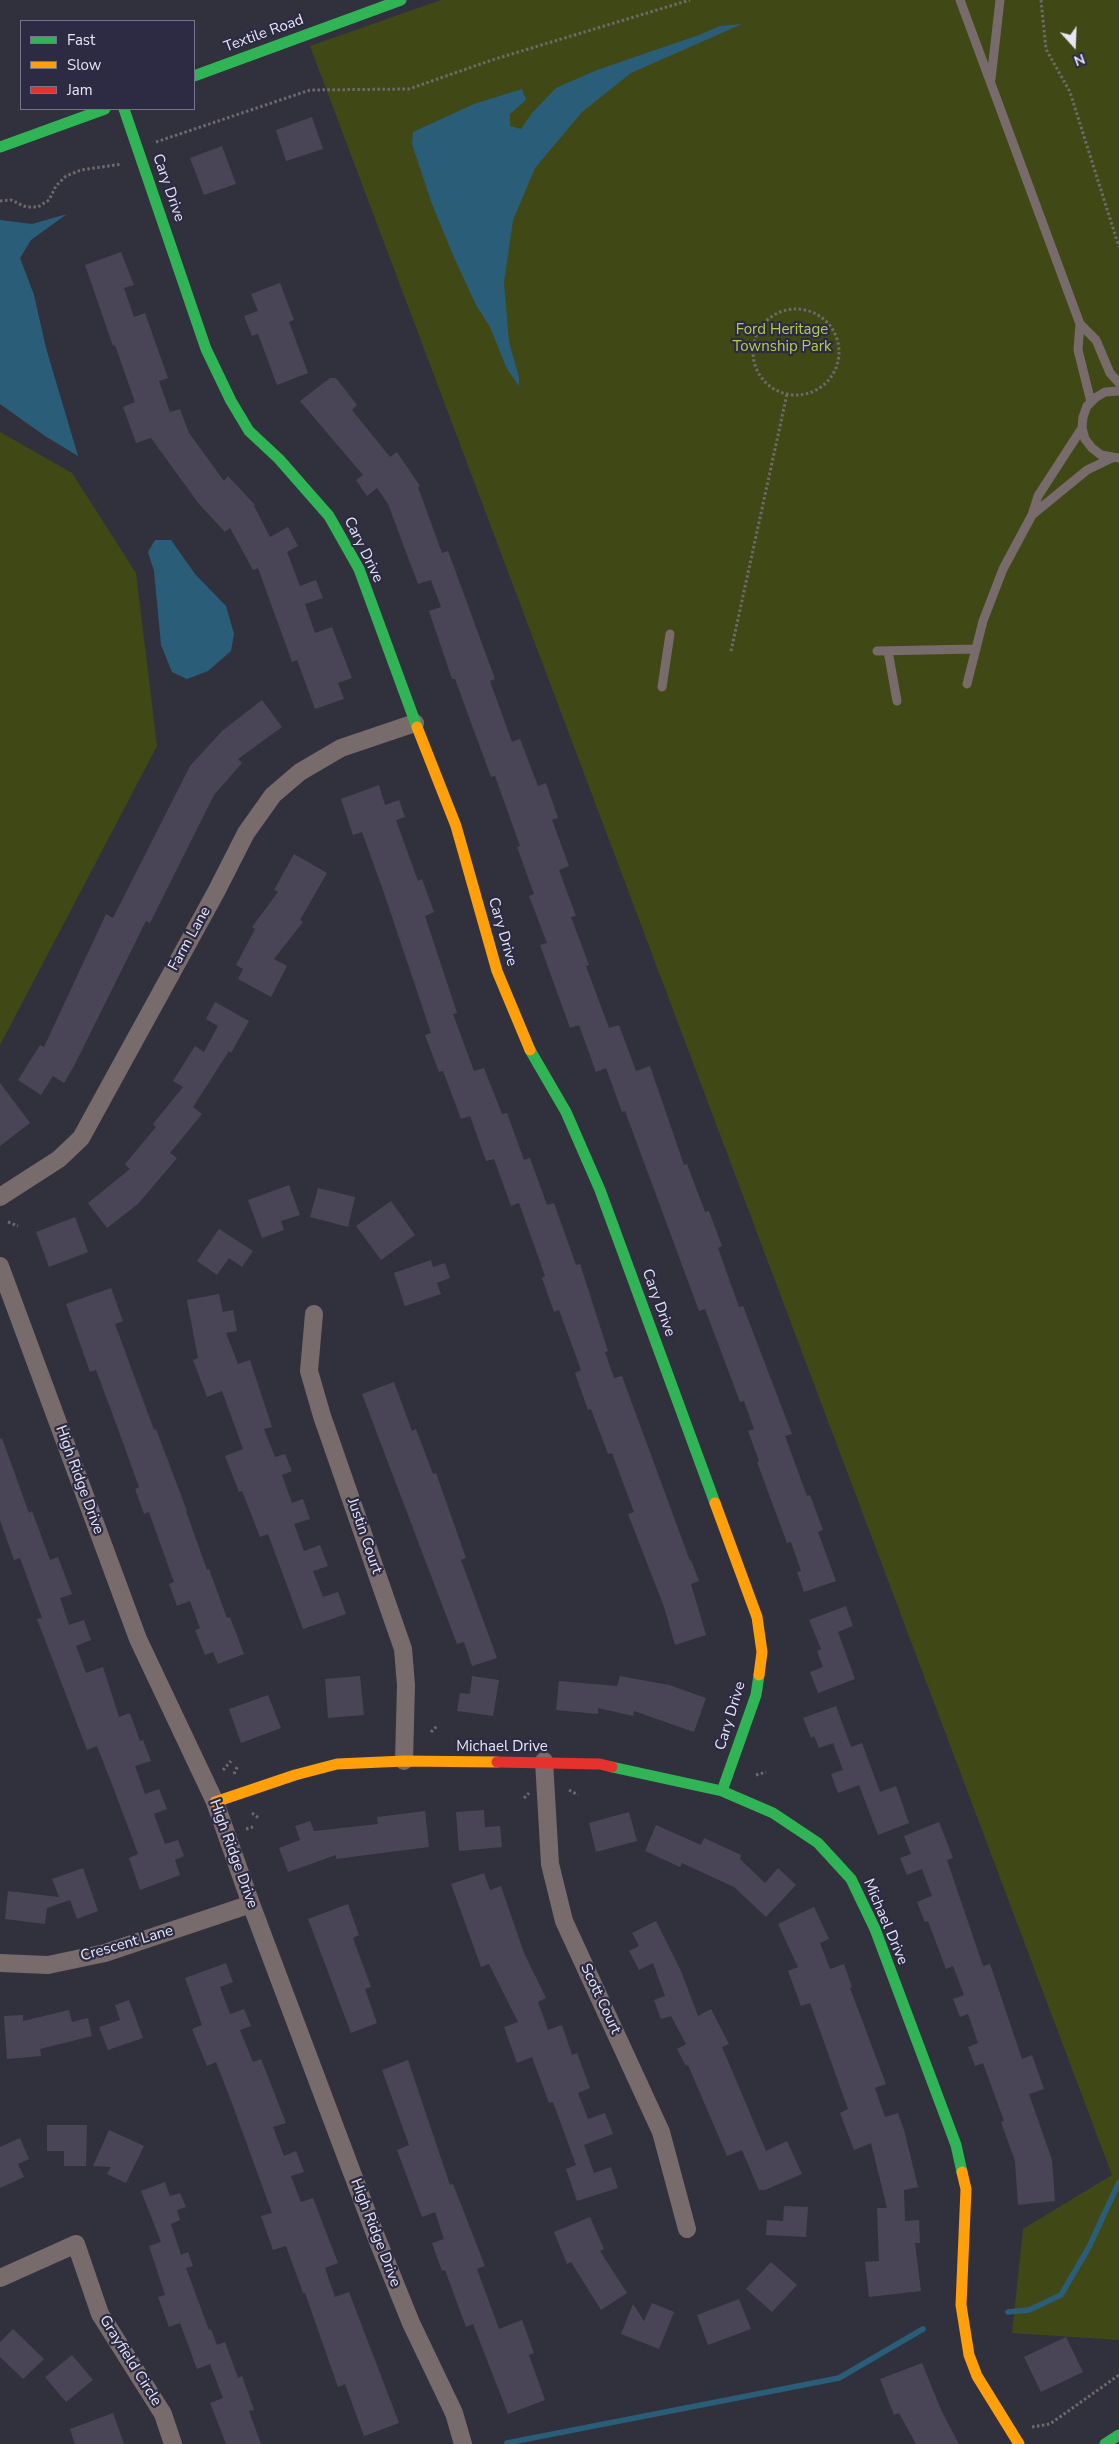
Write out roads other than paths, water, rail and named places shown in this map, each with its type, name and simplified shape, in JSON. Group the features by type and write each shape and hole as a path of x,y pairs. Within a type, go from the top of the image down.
{"street":[{"name":"Textile Road","path":"195,76 402,0"},
{"path":"0,147 102,110"},
{"name":"Cary Drive","path":"124,110 141,154 206,349 231,401 249,431 279,459 329,516 358,569 415,723 456,826 497,971 532,1056 566,1112 600,1190 757,1617 762,1652 756,1695 722,1791"},
{"name":"Farm Lane","path":"0,1197 59,1159 81,1138 246,834 273,795 300,772 341,748 415,723"},
{"name":"High Ridge Drive","path":"0,1266 138,1639 215,1802 376,2239 411,2323 454,2413 463,2444"},
{"name":"Justin Court","path":"314,1314 309,1371 322,1416 403,1649 406,1686 404,1762"},
{"name":"Michael Drive","path":"215,1802 295,1775 337,1764 544,1762 600,1764 722,1791 773,1813 818,1842 851,1879 875,1930 956,2145 966,2189 961,2305 969,2355 977,2376 1017,2441"},
{"name":"Scott Court","path":"544,1762 550,1864 564,1921 661,2132 687,2229"},
{"name":"Crescent Lane","path":"0,1963 48,1964 105,1953 251,1904"},
{"name":"Grayfield Circle","path":"0,2278 76,2244 100,2314 163,2414 173,2444"},
{"path":"1105,2444 1119,2435"}],"lane":[{"path":"960,0 1080,324 1096,340 1110,373 1119,383"},
{"path":"990,82 1000,0"},
{"path":"1080,324 1078,350 1091,402"},
{"path":"1115,458 1101,455 1092,448 1085,439 1082,428 1083,417 1091,402 1105,392 1119,391"},
{"path":"967,684 983,621 1003,569 1032,516 1038,496 1082,428"},
{"path":"1032,516 1087,470 1115,458"},
{"path":"662,687 670,634"},
{"path":"877,651 976,649"},
{"path":"888,651 897,701"}],"water":[{"path":"742,24 631,73 582,112 535,168 513,220 504,282 509,342 519,377 519,386 507,369 490,327 476,305 453,255 432,204 412,144 413,132 474,104 522,89 526,100 510,114 510,126 521,129 532,113 556,88 597,70 720,26"},
{"path":"67,214 31,240 20,258 34,295 46,348 78,456 45,436 0,404 0,220 32,224"},
{"path":"155,540 171,540 195,574 226,606 234,634 231,651 208,671 187,679 172,672 161,645 154,571 148,552"}],"waterway":[{"path":"1008,2312 1029,2310 1061,2295 1089,2247 1119,2182"},
{"path":"507,2443 839,2378 923,2329"}],"park label":[{"name":"Ford Heritage Township Park","path":"782,338"}]}
